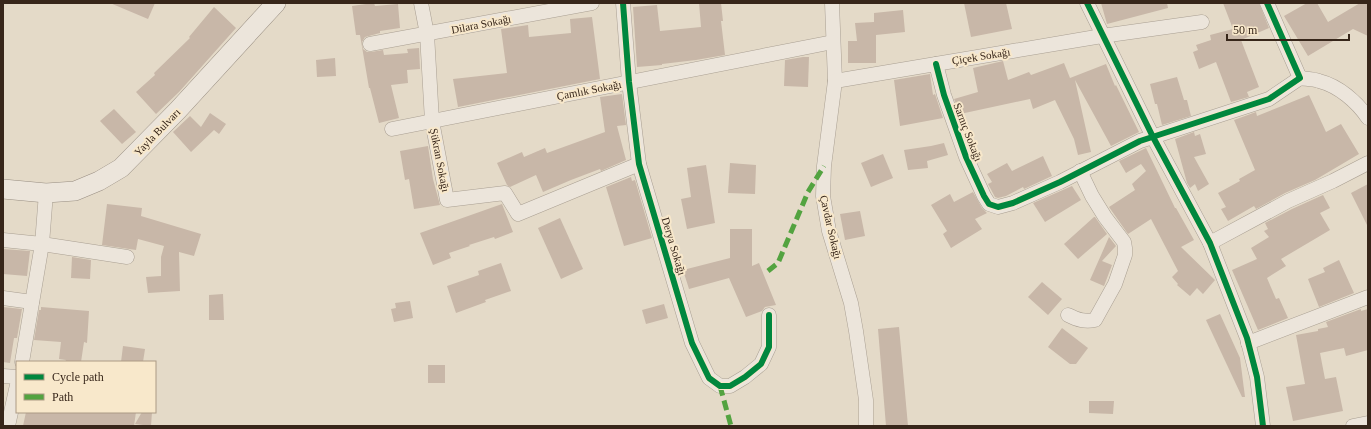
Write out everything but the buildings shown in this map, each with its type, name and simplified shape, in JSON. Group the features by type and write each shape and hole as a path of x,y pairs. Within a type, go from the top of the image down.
{"main road":[{"name":"Yayla Bulvarı","path":"3,189 46,193 75,191 99,181 121,168 178,110 276,3"}],"street":[{"name":"Şükran Sokağı","path":"421,3 427,34 432,121 447,200 506,193 518,214 639,164"},
{"name":"Dilara Sokağı","path":"370,44 592,3"},
{"name":"Derya Sokağı","path":"623,3 629,82 639,164 692,343 709,378 720,386 730,386 745,378 761,364 769,347 769,315"},
{"name":"Çavdar Sokağı","path":"832,3 835,81 824,166 822,196 855,324 866,400 866,426"},
{"path":"1087,3 1102,36 1154,138 1210,243 1248,343 1257,378 1263,426"},
{"path":"1267,3 1300,78"},
{"name":"Çiçek Sokağı","path":"835,81 1102,36 1202,22"},
{"name":"Çamlık Sokağı","path":"392,129 833,42"},
{"name":"Sarnıç Sokağı","path":"936,64 944,95 966,157 989,204 998,207 1013,203 1060,182 1080,171"},
{"path":"1068,315 1078,320 1095,320 1115,284 1125,255 1124,242 1105,217 1092,196 1080,171 1140,141 1154,138 1269,99 1300,78 1320,81 1339,90 1360,107 1368,118"},
{"path":"1210,243 1288,201 1333,181 1368,163"},
{"path":"22,361 42,244 46,193"},
{"path":"3,240 42,244 127,257"},
{"path":"1248,343 1368,297"},
{"path":"3,298 32,302"},
{"path":"3,376 16,377"},
{"path":"8,426 16,390"},
{"path":"1353,426 1368,423"}],"marked path":[{"path":"768,271 778,263 808,192 824,166"},
{"path":"720,386 731,426"}],"cycle path":[{"path":"623,3 629,82 639,164 692,343 709,378 720,386 730,386 745,377 761,364 769,347 769,315"},
{"path":"1087,3 1153,137 1210,243 1247,338 1257,377 1263,426"},
{"path":"936,64 944,95 966,157 989,204 998,207 1013,203 1060,182 1140,141 1269,99 1300,78 1267,3"}]}
